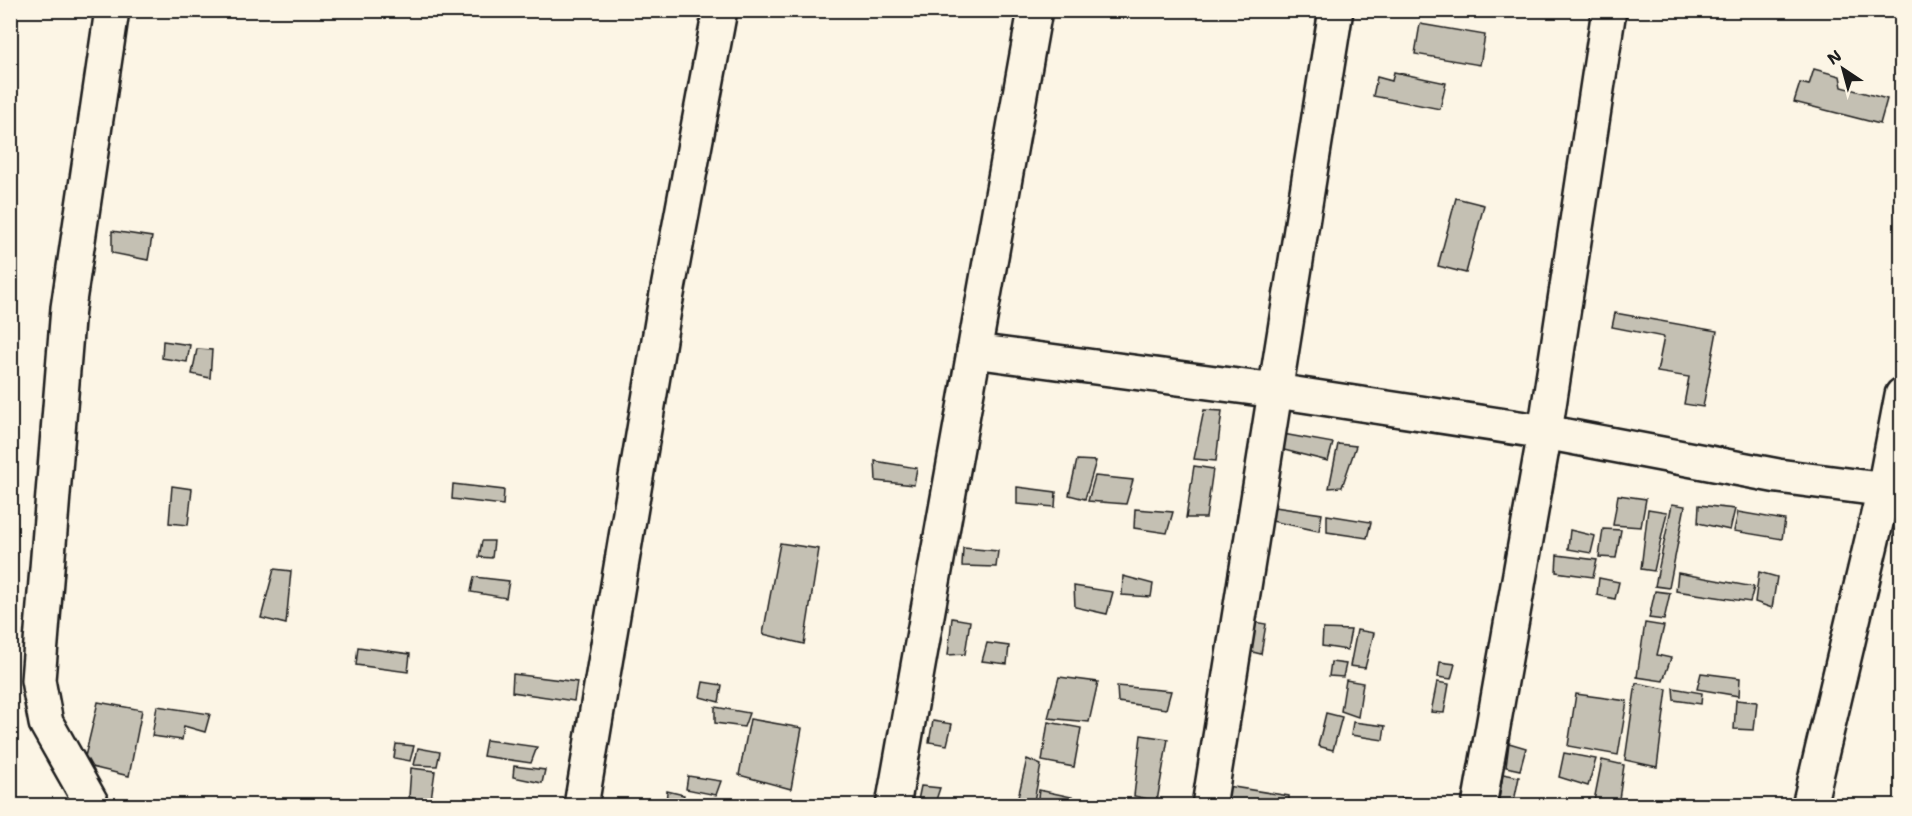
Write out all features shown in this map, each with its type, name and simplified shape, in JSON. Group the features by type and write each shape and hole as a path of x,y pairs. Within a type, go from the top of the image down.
{"street":[{"path":"93,806 46,723 38,680 68,308 112,10"},
{"path":"581,806 664,310 720,10"},
{"path":"893,806 1035,10"},
{"path":"1209,806 1336,10"},
{"path":"1479,806 1545,432 1609,10"},
{"path":"974,351 1276,391 1545,432 1779,476 1893,490"},
{"path":"1809,806 1893,490 1902,395"}],"building":[{"path":"1420,24 1485,35 1480,65 1415,54"},
{"path":"1814,69 1840,76 1842,87 1887,99 1880,124 1794,102 1800,83 1809,85"},
{"path":"1394,72 1446,83 1440,109 1373,96 1377,77 1392,81"},
{"path":"1456,198 1484,205 1466,273 1438,266"},
{"path":"112,231 152,237 148,260 112,253"},
{"path":"1615,313 1717,331 1703,407 1684,404 1689,377 1657,372 1664,337 1612,327"},
{"path":"163,341 190,345 187,362 162,358"},
{"path":"197,349 212,350 210,378 192,374"},
{"path":"1204,410 1222,411 1216,461 1194,459"},
{"path":"1283,434 1333,443 1328,461 1280,449"},
{"path":"1338,444 1356,446 1342,487 1329,488"},
{"path":"1077,460 1096,461 1085,499 1069,495"},
{"path":"875,461 917,468 914,485 876,481"},
{"path":"1194,466 1213,469 1206,518 1186,518"},
{"path":"1095,476 1133,480 1126,504 1088,501"},
{"path":"453,484 504,490 503,505 452,499"},
{"path":"172,486 192,489 188,525 169,523"},
{"path":"1017,487 1056,492 1055,507 1017,504"},
{"path":"1618,495 1646,499 1641,527 1613,525"},
{"path":"1672,504 1685,506 1669,588 1655,586"},
{"path":"1699,505 1735,509 1730,530 1698,523"},
{"path":"1268,506 1322,514 1319,531 1267,520"},
{"path":"1135,509 1173,512 1167,533 1134,528"},
{"path":"1648,509 1667,512 1654,571 1641,569"},
{"path":"1738,512 1785,520 1782,539 1734,531"},
{"path":"1327,515 1371,522 1367,538 1327,532"},
{"path":"1603,529 1621,530 1616,558 1599,557"},
{"path":"1570,530 1595,536 1591,553 1568,549"},
{"path":"482,541 494,541 492,558 479,557"},
{"path":"780,543 819,549 804,644 763,634"},
{"path":"963,548 998,551 996,567 962,566"},
{"path":"1557,555 1597,560 1593,577 1556,572"},
{"path":"274,569 291,571 286,624 261,618"},
{"path":"1759,572 1777,577 1772,608 1755,602"},
{"path":"1678,573 1754,587 1750,602 1676,591"},
{"path":"1123,576 1153,584 1151,597 1122,595"},
{"path":"474,577 509,581 506,598 471,592"},
{"path":"1599,578 1619,582 1615,599 1597,595"},
{"path":"1074,586 1113,592 1107,614 1075,607"},
{"path":"1655,591 1670,593 1664,620 1649,618"},
{"path":"952,618 970,621 965,654 948,655"},
{"path":"1248,621 1266,624 1261,654 1244,650"},
{"path":"1645,623 1664,626 1657,655 1671,658 1663,681 1637,677"},
{"path":"1323,629 1351,630 1347,650 1322,646"},
{"path":"1357,630 1374,633 1365,668 1350,666"},
{"path":"987,643 1009,646 1007,664 982,661"},
{"path":"358,647 410,654 408,672 356,665"},
{"path":"1331,662 1346,664 1343,677 1329,676"},
{"path":"1440,662 1455,664 1451,679 1438,677"},
{"path":"1701,673 1740,678 1739,696 1697,689"},
{"path":"513,674 577,682 574,701 512,692"},
{"path":"1059,677 1098,682 1089,722 1048,718"},
{"path":"1346,680 1363,683 1358,717 1341,711"},
{"path":"703,682 722,685 719,702 700,697"},
{"path":"1437,682 1449,684 1444,713 1431,712"},
{"path":"1636,683 1667,689 1657,767 1625,760"},
{"path":"1117,686 1171,691 1166,709 1118,702"},
{"path":"1673,688 1702,693 1701,704 1674,700"},
{"path":"1576,694 1627,701 1618,755 1568,746"},
{"path":"1736,700 1757,702 1754,730 1734,729"},
{"path":"98,702 142,710 129,776 83,765"},
{"path":"157,706 210,714 205,732 184,726 182,740 152,736"},
{"path":"715,707 749,713 744,727 715,723"},
{"path":"1326,713 1342,717 1333,750 1318,746"},
{"path":"750,719 802,728 791,789 739,775"},
{"path":"933,721 952,724 947,745 929,742"},
{"path":"1048,722 1081,728 1074,767 1042,761"},
{"path":"1353,722 1385,726 1383,740 1351,735"},
{"path":"1141,735 1168,739 1157,801 1134,796"},
{"path":"486,740 537,747 531,763 483,756"},
{"path":"1509,743 1526,748 1520,770 1506,767"},
{"path":"396,744 414,746 410,761 394,758"},
{"path":"418,748 440,752 437,766 414,765"},
{"path":"1564,753 1596,759 1588,786 1559,777"},
{"path":"1027,759 1041,765 1033,806 1016,806"},
{"path":"1602,760 1624,765 1618,806 1593,806"},
{"path":"514,766 545,770 542,783 513,777"},
{"path":"411,768 435,771 430,806 412,806 413,798 409,797"},
{"path":"1503,774 1519,777 1513,806 1498,806"},
{"path":"688,776 721,781 716,795 686,789"},
{"path":"1221,785 1289,796 1289,806 1246,806 1220,802"},
{"path":"921,786 940,788 934,806 917,805"},
{"path":"1039,790 1076,798 1073,806 1037,805"},
{"path":"667,791 684,795 681,806 666,806"},
{"path":"1402,798 1430,801 1430,806 1401,806"}]}
